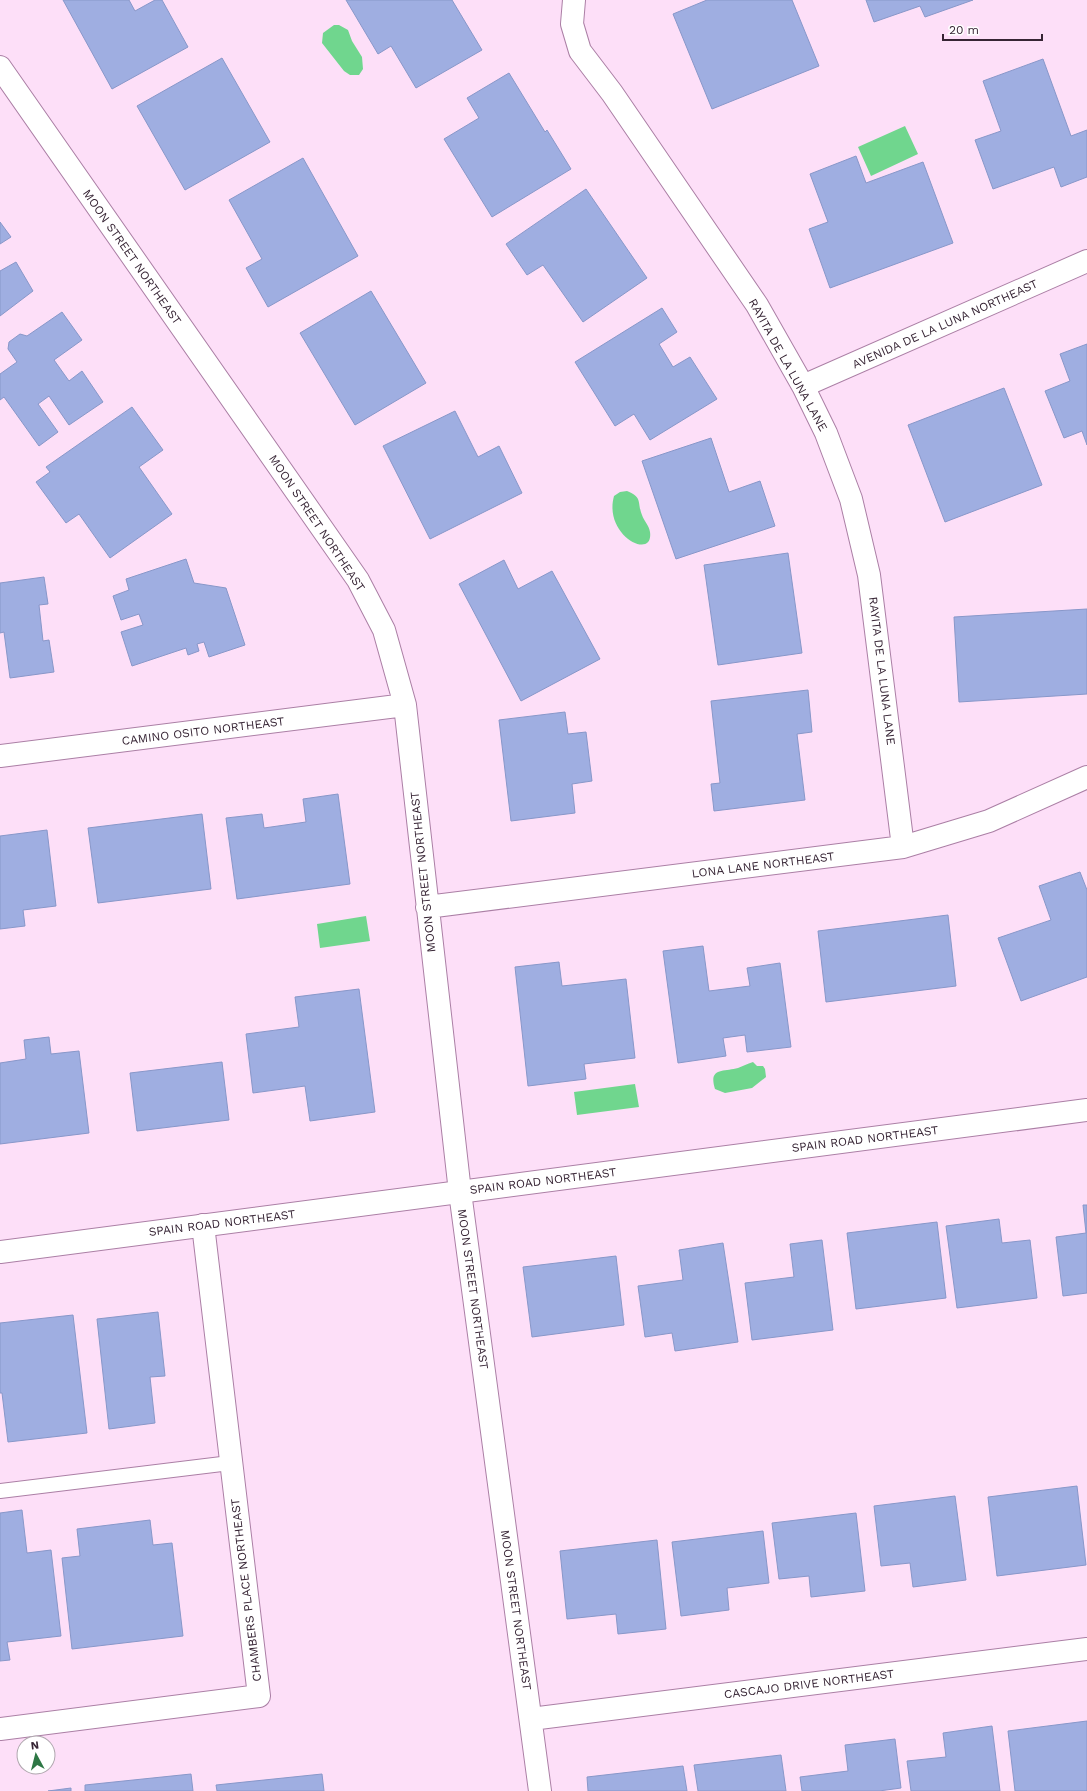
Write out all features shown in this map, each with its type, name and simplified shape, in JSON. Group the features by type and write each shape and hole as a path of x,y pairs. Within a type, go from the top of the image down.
{"street":[{"name":"RAYITA DE LA LUNA LANE","path":"574,0 572,24 580,51 612,93 757,305 803,386 826,433 848,492 869,574 903,847"},
{"name":"MOON STREET NORTHEAST","path":"0,68 358,580 384,630 405,705 460,1192 540,1791"},
{"name":"AVENIDA DE LA LUNA NORTHEAST","path":"803,386 1087,261"},
{"name":"CAMINO OSITO NORTHEAST","path":"0,756 405,705"},
{"name":"LONA LANE NORTHEAST","path":"427,907 903,847 989,821 1087,777"},
{"name":"SPAIN ROAD NORTHEAST","path":"0,1252 1087,1110"},
{"name":"CHAMBERS PLACE NORTHEAST","path":"0,1729 259,1696 230,1463 203,1225"},
{"name":"CASCAJO DRIVE NORTHEAST","path":"531,1719 1087,1649"}],"lane":[{"path":"0,1491 230,1463"}],"shaded area":[{"path":"334,25 339,25 348,30 352,41 362,57 363,69 359,75 350,75 344,71 322,43 323,33"},
{"path":"905,126 918,154 871,176 858,147"},
{"path":"627,491 632,493 639,501 642,515 648,525 650,532 649,540 645,544 637,544 629,540 622,533 616,523 613,510 614,496 620,492"},
{"path":"366,916 370,941 320,948 317,924"},
{"path":"753,1062 757,1066 763,1066 766,1077 752,1088 725,1093 715,1089 713,1082 716,1074"},
{"path":"635,1084 639,1107 577,1115 574,1092"}],"building":[{"path":"63,0 129,0 135,11 155,0 162,0 188,47 112,89"},
{"path":"346,0 452,0 482,50 416,88 391,46 378,54"},
{"path":"707,0 792,0 819,66 712,109 673,14"},
{"path":"866,0 973,0 925,17 920,6 874,22"},
{"path":"222,58 270,142 185,190 137,106"},
{"path":"1043,59 1071,136 1087,130 1087,177 1061,187 1054,167 993,189 975,140 1001,131 983,81"},
{"path":"509,73 545,132 547,130 571,169 492,217 444,139 479,118 467,98"},
{"path":"856,156 866,183 923,162 953,243 830,288 809,229 828,222 810,174"},
{"path":"303,158 358,256 268,307 246,268 262,259 229,200"},
{"path":"586,189 647,278 583,322 543,265 527,275 506,244"},
{"path":"0,222 11,237 0,244"},
{"path":"16,262 33,291 0,316 0,271"},
{"path":"371,291 426,383 355,425 300,333"},
{"path":"662,308 677,332 659,344 673,367 690,357 717,399 650,440 634,414 615,426 575,362"},
{"path":"62,312 82,340 54,360 69,381 82,371 103,402 69,425 49,396 38,404 58,432 39,446 4,397 0,400 0,374 17,362 8,349 9,342 20,334 27,336"},
{"path":"1087,344 1087,445 1082,431 1064,438 1045,391 1070,381 1060,354"},
{"path":"1004,388 1042,485 945,522 908,425"},
{"path":"132,407 163,450 139,467 172,514 110,558 79,514 66,523 36,482 50,472 46,467"},
{"path":"455,411 478,457 499,446 522,493 430,539 383,446"},
{"path":"711,438 729,492 760,481 775,526 676,559 642,461"},
{"path":"788,553 802,653 718,665 704,565"},
{"path":"186,559 194,583 226,588 245,645 209,657 204,642 197,644 199,651 188,655 186,648 132,666 121,632 143,625 139,614 121,620 113,596 129,590 126,579"},
{"path":"504,560 518,589 552,571 600,659 521,701 459,584"},
{"path":"44,577 48,604 39,605 43,641 49,640 54,672 10,678 4,632 0,633 0,583"},
{"path":"1087,609 1087,694 959,702 954,617"},
{"path":"808,690 812,732 797,734 805,800 714,811 711,784 720,783 711,701"},
{"path":"565,712 568,734 586,732 592,781 572,784 575,813 511,821 499,720"},
{"path":"338,794 350,884 237,899 226,818 262,814 264,828 306,822 303,799"},
{"path":"202,814 211,889 98,903 88,828"},
{"path":"47,830 56,906 23,910 25,926 0,929 0,836"},
{"path":"1080,872 1087,890 1087,977 1021,1001 998,938 1051,920 1039,886"},
{"path":"948,915 956,986 826,1002 818,931"},
{"path":"703,946 709,991 750,986 747,968 780,963 791,1047 747,1052 745,1035 723,1038 726,1056 678,1063 663,951"},
{"path":"559,962 562,986 626,979 635,1058 584,1064 586,1079 528,1086 515,967"},
{"path":"359,989 375,1112 310,1121 305,1086 253,1093 246,1034 299,1027 295,997"},
{"path":"49,1037 51,1054 79,1051 89,1133 0,1144 0,1063 26,1059 24,1040"},
{"path":"222,1062 229,1120 137,1131 130,1073"},
{"path":"1083,1205 1087,1205 1087,1293 1063,1296 1056,1237 1086,1233"},
{"path":"999,1219 1002,1243 1030,1240 1037,1298 957,1308 946,1226"},
{"path":"937,1222 946,1298 856,1309 847,1233"},
{"path":"822,1240 833,1330 752,1340 745,1283 794,1277 790,1244"},
{"path":"723,1243 738,1342 675,1351 672,1333 645,1337 638,1286 683,1280 679,1250"},
{"path":"616,1256 624,1325 532,1337 523,1267"},
{"path":"158,1312 165,1376 150,1377 155,1423 109,1429 97,1319"},
{"path":"73,1315 87,1433 8,1442 2,1393 0,1393 0,1323"},
{"path":"1077,1486 1086,1565 997,1576 988,1497"},
{"path":"955,1496 966,1580 913,1587 910,1563 881,1566 874,1506"},
{"path":"22,1510 27,1553 51,1550 61,1636 7,1642 10,1660 0,1661 0,1513"},
{"path":"856,1513 865,1591 811,1597 809,1576 779,1579 772,1523"},
{"path":"150,1520 153,1545 172,1543 183,1636 72,1649 62,1558 80,1556 77,1529"},
{"path":"763,1531 769,1583 727,1588 729,1610 681,1616 672,1542"},
{"path":"657,1540 666,1629 618,1634 616,1614 567,1619 560,1551"},
{"path":"1087,1721 1087,1791 1015,1791 1008,1731"},
{"path":"992,1726 1000,1791 911,1791 907,1761 946,1757 943,1733"},
{"path":"895,1739 901,1788 879,1791 802,1791 800,1777 848,1771 845,1745"},
{"path":"781,1755 786,1791 698,1791 694,1765"},
{"path":"683,1766 687,1791 588,1791 587,1777"},
{"path":"191,1774 193,1791 85,1791 85,1785"},
{"path":"322,1774 324,1791 217,1791 216,1785"},
{"path":"71,1788 71,1791 48,1791"}]}
